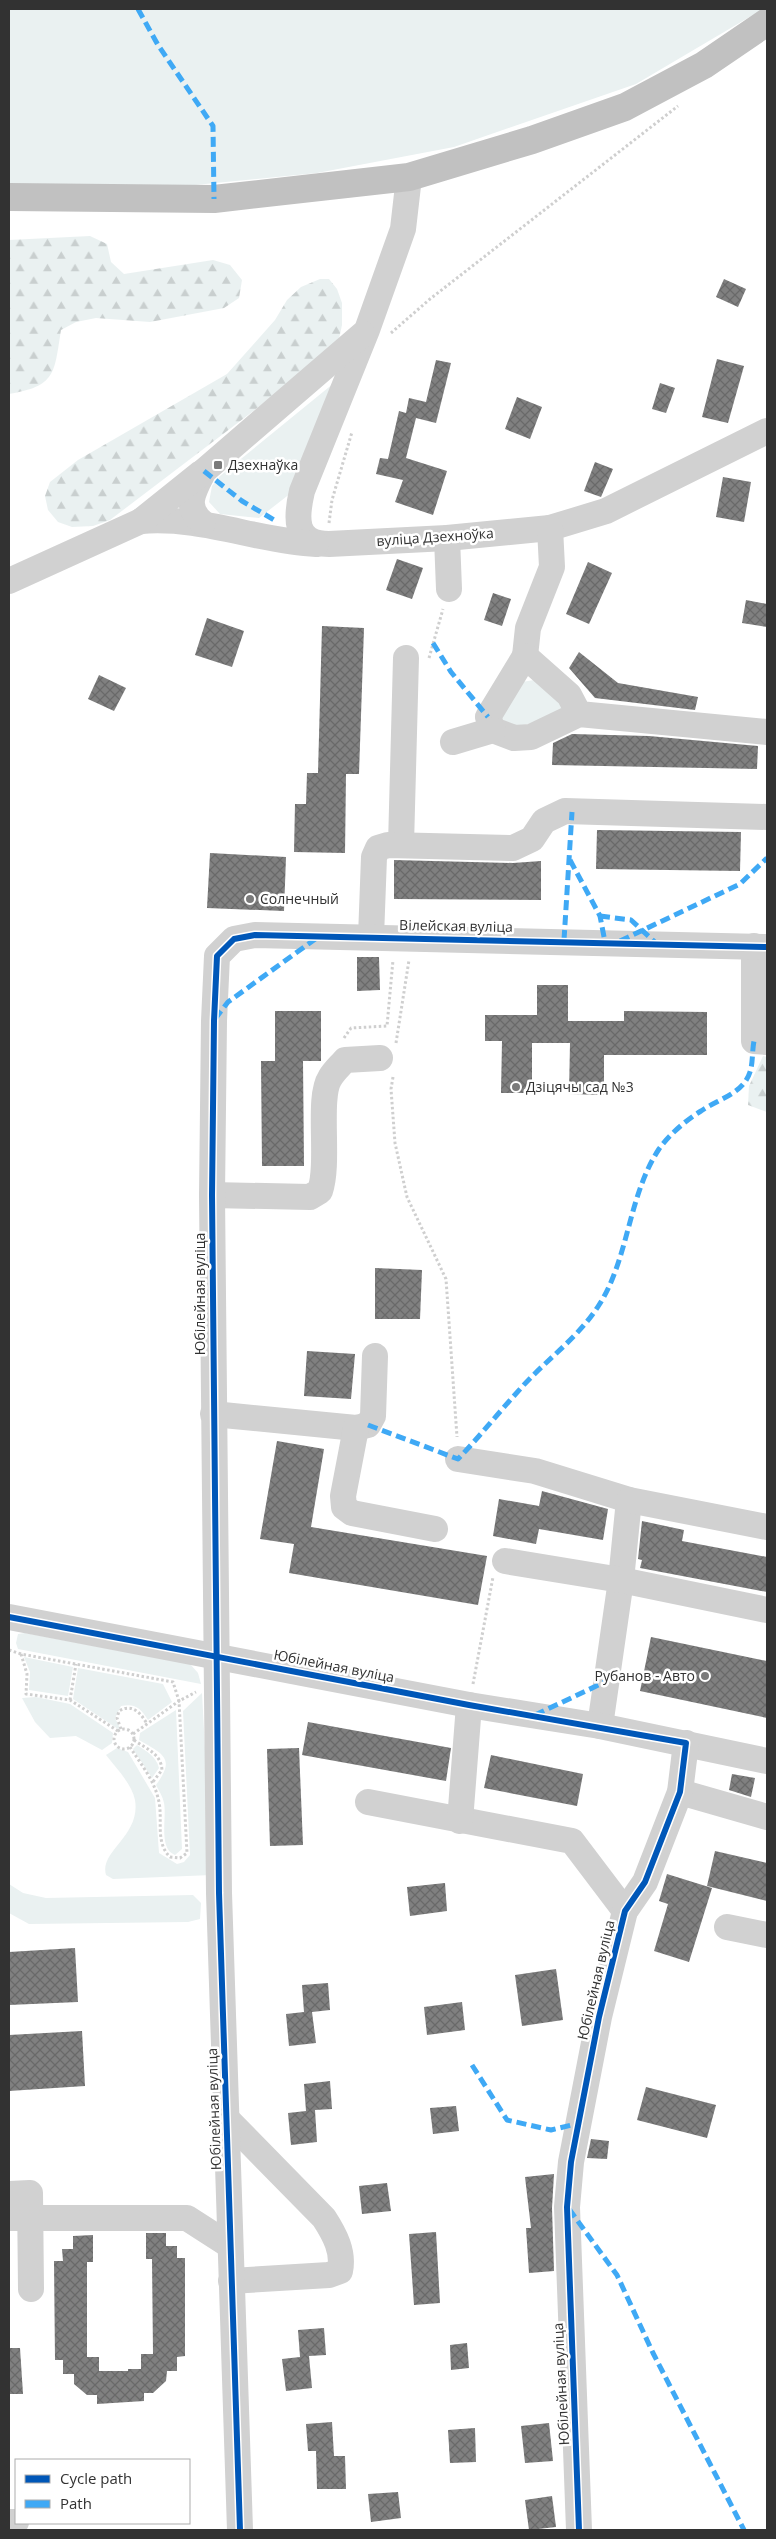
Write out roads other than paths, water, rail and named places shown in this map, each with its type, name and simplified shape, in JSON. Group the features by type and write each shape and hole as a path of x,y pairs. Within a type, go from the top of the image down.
{"highway":[{"path":"9,197 214,199 409,177 532,140 625,108 704,65 767,22"}],"street":[{"path":"236,531 260,528 286,514 302,491 382,336 403,229 409,177"},
{"path":"9,581 141,521 382,336"},
{"name":"вуліца Дзехноўка","path":"141,521 166,519 203,523 285,542 322,537 447,538 550,528 606,511 767,431"},
{"path":"203,523 197,518 190,505 192,492 204,471"},
{"path":"302,491 297,512 298,524 304,536 322,537"},
{"path":"493,730 488,717 526,656 528,628 552,568 550,528"},
{"path":"447,538 448,589"},
{"path":"526,656 569,695 579,714"},
{"path":"401,845 416,663"},
{"path":"453,742 493,730 514,738 531,737 579,714 767,732"},
{"path":"393,937 374,857 378,848 388,845 401,845 513,848 532,839 544,821 565,811 767,817"},
{"name":"Вілейская вуліца","path":"214,1021 217,956 234,938 255,935 764,943"},
{"path":"764,943 754,1042 767,1042"},
{"name":"Юбілейная вуліца","path":"214,1021 212,1195 213,1414 219,1894 240,2530"},
{"path":"212,1195 310,1197 320,1191 325,1178 325,1099 328,1079 345,1060 390,1058"},
{"path":"213,1414 356,1428 368,1425 373,1416 375,1356"},
{"path":"356,1428 344,1496 344,1507 352,1513 435,1529"},
{"path":"458,1459 535,1471 629,1500 767,1527"},
{"path":"600,1726 621,1580 629,1500"},
{"path":"500,1565 621,1580 767,1610"},
{"path":"9,1617 217,1657"},
{"name":"Юбілейная вуліца","path":"217,1657 470,1705 600,1726 686,1743 680,1792 645,1882 625,1911 599,2017 568,2183 579,2530"},
{"path":"460,1821 470,1705"},
{"path":"686,1743 767,1761"},
{"path":"680,1792 767,1817"},
{"path":"368,1802 572,1841 625,1911"},
{"path":"727,1927 767,1935"},
{"path":"227,2119 324,2218 335,2236 342,2261 340,2271 328,2275 232,2281"},
{"path":"9,2194 30,2193 20,2218 31,2289"},
{"path":"20,2218 187,2218 230,2245"}],"place":[{"name":"Дзехнаўка","path":"218,465"},
{"name":"Солнечный","path":"250,899"},
{"name":"Дзіцячы сад №3","path":"516,1087"},
{"name":"Рубанов - Авто","path":"705,1676"}]}
